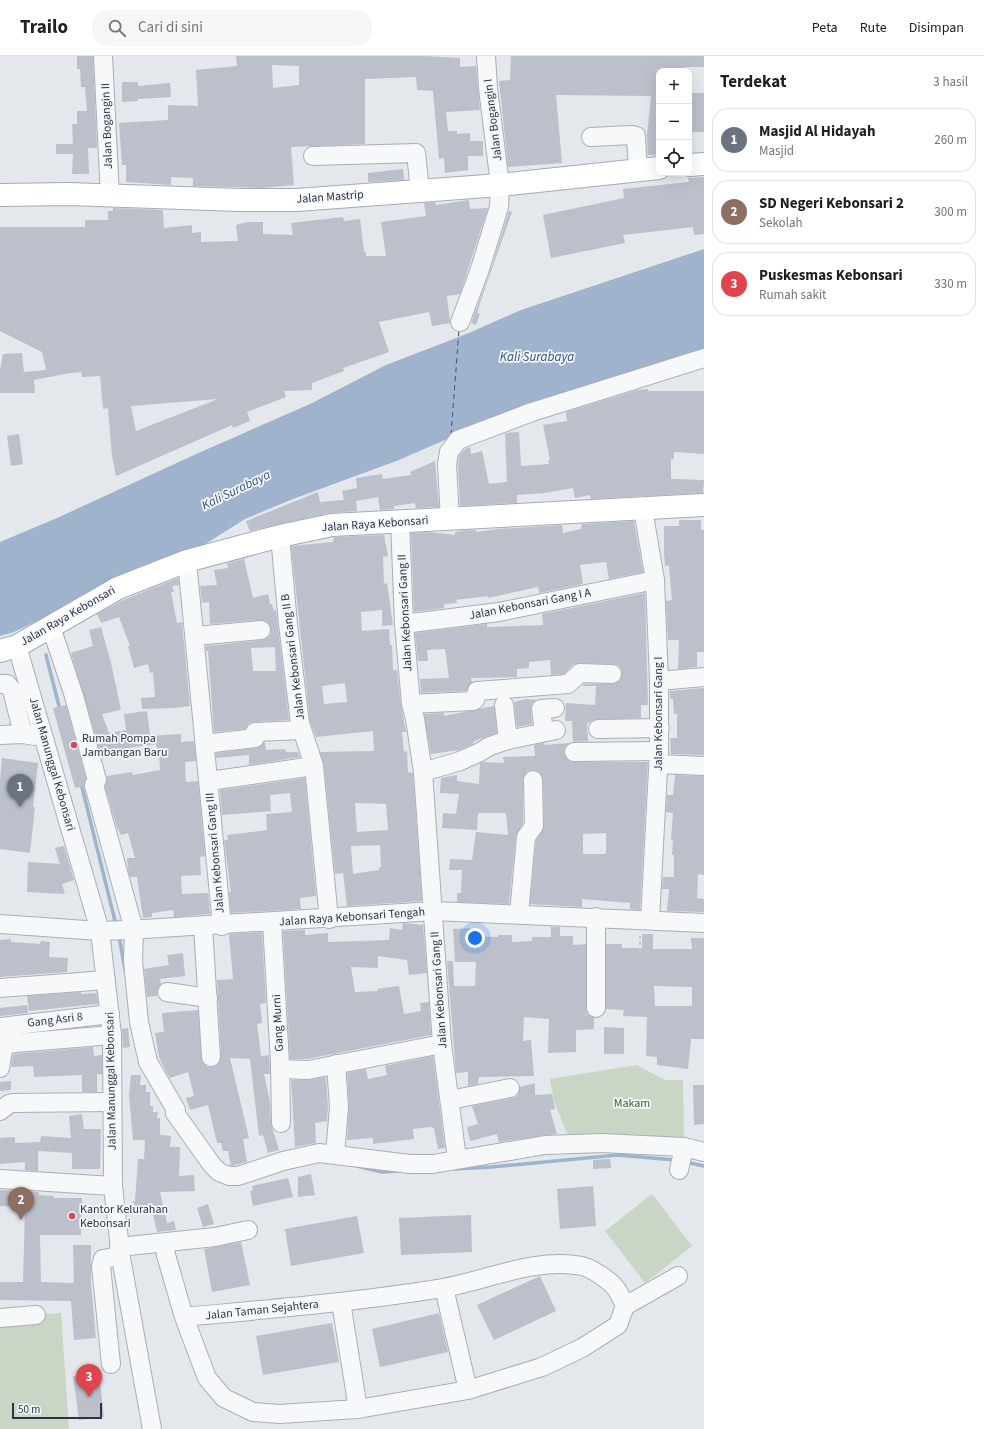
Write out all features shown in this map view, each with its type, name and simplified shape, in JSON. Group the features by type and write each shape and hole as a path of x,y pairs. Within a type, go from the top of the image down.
{"main road":[{"path":"692,165 704,164"},
{"name":"Jalan Mastrip","path":"0,195 69,194 110,197 297,200 500,184 649,169"},
{"name":"Jalan Raya Kebonsari","path":"9,649 51,627 118,588 187,561 280,536 332,525 704,505"}],"street":[{"name":"Jalan Bogangin II","path":"103,56 110,197"},
{"name":"Jalan Bogangin I","path":"460,322 493,229 499,207 500,184 488,88 486,56"},
{"path":"591,136 632,134 636,136 649,169"},
{"path":"313,156 416,153 420,190"},
{"path":"450,519 447,464 449,452 458,440 532,412 704,358"},
{"name":"Jalan Kebonsari Gang I","path":"643,509 655,580 660,728 659,758 645,920"},
{"name":"Jalan Kebonsari Gang II","path":"400,521 404,624 411,704 415,719 423,772 434,912 442,1044 457,1159"},
{"name":"Jalan Kebonsari Gang II B","path":"280,536 288,624 300,723 314,766 329,918"},
{"name":"Jalan Kebonsari Gang III","path":"187,561 222,926"},
{"name":"Jalan Kebonsari Gang I A","path":"404,624 499,612 655,580"},
{"path":"51,627 74,696 97,780 94,785 120,930 133,961 139,1022 148,1062 175,1113 212,1165 219,1172 233,1176 304,1156 319,1154 335,1154 410,1164 433,1164 545,1145 602,1142 682,1158 704,1152"},
{"path":"195,636 261,630"},
{"name":"Jalan Manunggal Kebonsari","path":"9,649 36,710 44,738 120,930 106,980 112,1035 113,1186 118,1251 152,1429"},
{"path":"411,704 473,701 475,700 477,691 568,684 580,673 612,674"},
{"path":"659,681 704,677"},
{"path":"0,684 7,684 12,690 23,734"},
{"path":"504,705 508,740"},
{"path":"423,772 460,761 490,746 508,740 547,734 541,709 555,708"},
{"path":"18,713 36,710"},
{"path":"598,728 660,728"},
{"path":"205,744 255,738 255,732 302,730"},
{"path":"0,735 23,734 44,738"},
{"path":"574,752 659,758 704,766"},
{"name":"Jalan Kebonsari Gang III","path":"209,781 314,766"},
{"path":"519,914 526,836 534,826 533,780"},
{"name":"Jalan Raya Kebonsari Tengah","path":"0,924 120,930 222,926 434,912 596,917 704,923"},
{"path":"596,917 596,1008"},
{"name":"Gang Murni","path":"272,922 280,1070 281,1123"},
{"path":"203,926 211,1057"},
{"path":"0,988 106,980"},
{"path":"167,992 208,998"},
{"name":"Gang Asri 8","path":"0,1026 110,1014"},
{"path":"0,1068 4,1044 112,1035"},
{"path":"280,1070 308,1070 442,1044"},
{"path":"335,1154 339,1107 336,1064"},
{"path":"450,1100 510,1088"},
{"path":"0,1111 9,1104 13,1103 112,1102"},
{"path":"0,1179 113,1186"},
{"path":"111,1364 101,1266 103,1259 118,1251 166,1249 248,1230"},
{"path":"166,1249 184,1318 207,1378 224,1398 252,1412 279,1414 358,1409 468,1390 542,1367 582,1348 618,1325 625,1306 678,1276"},
{"name":"Jalan Taman Sejahtera","path":"184,1318 341,1302 444,1288 538,1265 584,1266 597,1273 617,1289 625,1306"},
{"path":"444,1288 468,1390"},
{"path":"341,1302 358,1409"},
{"path":"0,1318 36,1315"}],"path":[{"path":"640,987 645,920"}],"green space":[{"name":"Makam","path":"637,1065 665,1080 683,1080 684,1140 568,1136 554,1101 550,1079"},
{"path":"652,1194 692,1246 645,1283 605,1231"},
{"path":"61,1313 69,1429 0,1429 0,1317"}],"water":[{"name":"Kali Surabaya","path":"704,249 704,352 447,439 399,460 293,499 245,519 199,548 75,602 14,632 0,636 0,542 57,518 310,404 386,365 469,333 521,310"}],"building":[{"path":"77,56 93,56 97,148 88,148 89,174 72,174 73,154 56,154 56,144 73,144 72,124 77,124 77,111 87,111 85,87 81,87 80,69 77,69"},
{"path":"236,56 424,56 460,58 460,67 476,66 480,110 446,112 448,131 457,131 457,134 470,133 470,141 483,141 483,156 468,156 468,170 445,173 444,158 439,159 433,91 417,90 416,77 365,79 365,144 291,147 294,185 262,188 193,186 193,178 171,177 171,185 126,182 126,165 122,165 119,123 168,120 168,105 198,106 196,70 237,66","holes":["272,65 299,66 299,85 273,88"]},
{"path":"511,56 704,56 704,67 656,68 656,155 648,155 647,136 651,96 556,95 562,163 508,167 499,81 510,80"},
{"path":"122,82 138,82 138,86 170,83 171,97 138,99 138,101 122,102"},
{"path":"692,93 704,93 704,132 692,132"},
{"path":"403,169 404,180 368,182 368,173"},
{"path":"704,177 704,234 694,235 693,227 623,235 625,243 551,258 543,215 624,198 623,189 689,182 688,178"},
{"path":"469,200 470,209 488,208 460,294 447,296 450,323 432,326 429,312 379,322 389,352 343,368 344,371 312,383 312,390 284,391 286,397 247,412 250,421 233,428 232,425 116,476 112,456 108,408 103,409 100,376 82,377 81,372 70,373 34,380 35,393 0,393 0,371 3,354 22,353 24,372 46,370 42,352 0,331 0,227 85,227 85,220 108,220 108,211 113,211 113,208 163,210 164,228 192,225 192,233 201,232 201,242 238,241 236,225 248,222 263,222 263,234 293,235 291,223 343,217 344,221 360,219 364,252 366,252 366,256 386,256 381,222 426,216 424,203 435,202 436,205","holes":["218,399 136,431 131,406"]},
{"path":"509,211 512,212 482,297 477,313 480,314 476,325 471,323 489,275"},
{"path":"648,389 648,391 704,391 704,454 674,452 674,459 671,459 671,479 704,480 703,493 591,499 590,495 575,498 573,488 544,493 517,495 517,503 460,506 458,465 459,456 465,449 470,447 471,454 482,451 489,484 507,482 505,433 519,432 521,466 549,464 548,461 550,460 543,425 567,421 566,412 637,390"},
{"path":"19,434 23,464 11,466 7,436"},
{"path":"435,461 439,507 416,508 415,503 394,506 394,509 380,510 378,497 356,501 357,511 329,513 250,531 246,521 318,492 320,502 344,500 342,491 357,488 356,478 382,474 383,479 411,475 410,472"},
{"path":"679,520 701,520 701,530 704,530 704,652 697,652 697,667 678,669 679,640 668,640 666,601 672,600 669,566 665,566 664,526 679,526"},
{"path":"634,521 643,572 609,579 606,562 580,565 583,584 539,593 538,587 488,598 488,596 456,600 457,603 444,604 444,608 414,612 411,533 429,532 455,535 455,532 466,530 476,530 476,532 498,529 562,525 563,533 581,529 582,524"},
{"path":"384,535 388,556 383,557 384,584 387,583 393,625 382,626 382,610 361,612 362,631 389,629 390,645 392,645 393,670 397,670 406,732 402,732 404,752 407,751 408,772 413,773 422,901 347,906 343,873 335,874 324,765 320,752 374,751 373,731 316,737 310,721 291,546 333,542 334,537","holes":["345,683 347,702 324,704 322,686","355,803 386,804 388,830 357,832","380,845 381,867 379,867 379,870 353,874 351,846"]},
{"path":"244,559 253,598 268,594 270,604 272,604 274,611 276,610 289,720 254,722 249,723 245,729 214,732 208,651 206,651 206,646 262,640 271,634 269,624 260,620 210,624 209,602 202,603 200,586 217,585 214,570 228,568 227,563","holes":["275,647 276,671 253,671 251,648"]},
{"path":"178,578 179,585 172,586 174,592 171,592 177,623 182,622 190,706 142,709 141,698 155,697 153,672 150,673 148,664 134,668 128,646 130,646 119,617 101,623 97,614 121,601"},
{"path":"645,593 648,705 641,705 641,718 593,720 587,724 588,741 573,742 572,721 565,721 566,703 595,705 596,686 582,686 584,684 617,683 621,679 621,669 618,665 612,664 580,663 573,665 564,674 551,675 550,660 529,662 529,668 517,669 517,677 471,678 472,682 466,691 421,693 420,679 449,678 445,649 427,650 428,661 418,661 415,633 487,624 487,627 543,625 542,614"},
{"path":"101,627 111,663 121,710 102,714 109,733 126,730 124,714 147,711 150,736 181,734 181,742 194,741 196,761 185,762 186,782 198,781 205,856 200,857 201,875 181,876 182,894 208,893 210,914 174,917 173,910 152,913 152,917 143,918 137,877 130,877 128,869 127,858 135,858 128,833 121,835 117,828 105,787 107,776 132,772 133,775 160,770 159,750 157,750 156,744 100,752 71,653 93,646 89,630"},
{"path":"704,688 704,755 671,754 670,738 677,738 677,714 674,714 673,699 670,699 670,691"},
{"path":"526,699 536,700 532,704 531,710 532,724 517,727 514,702"},
{"name":"Rumah Pompa Jambangan Baru","path":"66,705 86,778 84,786 75,788 53,708"},
{"path":"494,706 497,733 474,741 473,744 459,750 431,754 424,714 444,713 444,716"},
{"path":"265,742 266,750 285,749 286,752 298,752 300,757 249,765 249,755 216,758 216,753 256,748"},
{"path":"544,743 545,745 569,743 565,747 564,753 569,761 574,762 648,762 640,910 630,909 630,903 582,899 582,907 530,904 536,841 544,826 543,779 538,771 533,770 527,771 523,780 523,823 516,836 509,904 457,902 457,893 461,893 462,870 449,870 450,859 472,860 476,832 508,835 506,813 478,813 477,830 442,828 443,813 456,814 459,794 440,793 441,778 457,775 457,781 479,784 480,763 504,763 503,757 535,756 534,745","holes":["606,833 606,854 583,854 583,834"]},
{"path":"2,758 38,763 30,853 0,849 0,780"},
{"path":"675,775 704,776 704,875 698,874 697,898 704,899 704,912 667,911 669,889 662,889 663,877 674,877 674,855 672,855 673,840 671,839 673,813 666,812 667,795 673,795"},
{"path":"305,778 316,896 300,898 301,909 231,913 229,892 231,892 224,840 228,840 227,835 267,830 266,814 292,812 290,793 270,795 271,811 222,815 220,790"},
{"path":"64,846 74,880 62,884 65,894 27,892 28,862 60,864 55,848"},
{"path":"403,923 423,925 427,973 409,975 407,960 378,956 378,968 351,967 355,992 378,991 377,989 399,986 404,1014 421,1011 420,1003 429,1002 431,1035 307,1059 290,1059 283,931 305,930 305,935 328,933 328,942 389,940 390,928 402,930"},
{"path":"551,927 560,927 560,936 573,936 573,945 586,944 586,1008 587,1014 594,1018 594,1029 576,1030 576,1052 548,1053 549,1019 524,1017 523,1041 531,1040 534,1076 479,1077 478,1084 468,1086 468,1072 456,1073 447,961 453,961 454,986 475,986 476,962 455,962 453,929 470,928 470,936 498,937 498,935 512,935 512,942 532,941 532,937 551,937"},
{"path":"262,932 266,1003 260,1004 262,1023 257,1024 261,1056 269,1055 270,1074 264,1074 270,1102 271,1124 279,1150 268,1153 263,1135 259,1136 250,1059 230,1058 249,1138 243,1139 247,1162 231,1166 228,1151 223,1151 221,1143 217,1143 208,1105 190,1110 186,1098 194,1096 188,1072 170,1078 159,1057 155,1033 164,1032 162,1013 198,1010 202,1062 207,1067 217,1066 221,1056 217,980 233,979 229,934"},
{"path":"642,934 653,934 653,949 692,949 691,938 704,938 704,1039 691,1039 688,1069 657,1065 657,1057 646,1056 647,1017 623,1016 624,1010 606,1009 606,944 622,944 622,948 642,948","holes":["654,986 692,987 692,1006 655,1006"]},
{"path":"11,939 11,942 40,944 41,941 50,942 49,957 68,958 67,972 0,977 0,940"},
{"path":"183,953 185,976 160,979 161,984 157,990 157,996 147,997 144,969 169,965 167,955"},
{"path":"81,992 81,994 97,993 98,1004 29,1011 27,996"},
{"path":"27,1005 28,1013 0,1016 0,1008"},
{"path":"604,1027 624,1028 624,1054 604,1054"},
{"path":"128,1028 130,1047 123,1048 122,1029"},
{"path":"93,1047 94,1056 102,1055 102,1074 97,1074 97,1092 82,1092 82,1075 34,1077 33,1066 11,1067 13,1054"},
{"path":"433,1056 445,1148 438,1149 434,1128 431,1127 413,1129 414,1139 373,1144 373,1138 347,1140 349,1106 347,1073 366,1069 368,1079 387,1075 385,1066"},
{"path":"131,1075 141,1075 140,1085 146,1085 146,1092 150,1092 150,1106 153,1106 153,1112 158,1112 157,1118 160,1118 160,1135 171,1136 170,1147 180,1147 179,1176 194,1175 195,1191 160,1192 167,1223 174,1221 176,1230 157,1232 152,1209 137,1214 133,1201 135,1201 138,1159 144,1159 145,1140 133,1140 129,1095"},
{"path":"326,1077 328,1107 327,1121 315,1123 316,1143 295,1147 291,1080 308,1080"},
{"path":"11,1081 11,1090 0,1091 0,1082"},
{"path":"535,1083 535,1095 552,1094 555,1109 550,1110 557,1134 499,1142 497,1134 470,1141 467,1127 478,1124 472,1106 512,1098 517,1096 520,1087"},
{"path":"693,1085 704,1085 704,1124 694,1125"},
{"path":"82,1114 84,1129 101,1129 100,1169 72,1169 72,1153 38,1151 38,1171 25,1170 25,1162 0,1164 0,1138 15,1137 15,1143 40,1142 41,1136 71,1138 69,1116"},
{"path":"610,1159 611,1168 593,1169 593,1160"},
{"path":"311,1174 315,1195 298,1197 298,1177"},
{"path":"288,1178 293,1197 253,1206 250,1191 253,1190 252,1186"},
{"path":"593,1186 596,1226 560,1229 557,1189"},
{"path":"0,1190 39,1192 39,1195 54,1196 54,1198 82,1198 81,1235 40,1235 41,1282 74,1283 73,1245 91,1245 91,1283 96,1338 74,1340 71,1301 0,1300 0,1282 23,1282 25,1207 0,1206"},
{"path":"208,1204 214,1224 203,1227 197,1208"},
{"path":"471,1215 472,1252 401,1255 399,1218"},
{"path":"357,1216 364,1253 291,1266 285,1229"},
{"path":"241,1242 250,1285 212,1292 204,1249"},
{"path":"540,1276 556,1311 494,1340 477,1305"},
{"path":"439,1313 448,1352 380,1367 372,1329"},
{"path":"332,1323 339,1362 263,1375 256,1336"},
{"path":"99,1373 104,1417 79,1420 73,1376"}],"waterway":[{"path":"46,655 60,710"},
{"path":"81,783 116,925"},
{"path":"119,936 125,970"},
{"path":"454,1169 618,1155 675,1160"},
{"path":"685,1162 704,1166"},
{"path":"357,1166 382,1172 400,1171"}],"ferry route":[{"path":"451,435 459,330"}],"place":[{"name":"Rumah Pompa Jambangan Baru","path":"74,745"},
{"name":"Masjid Al Hidayah","path":"20,807"},
{"name":"Kantor Kelurahan Kebonsari","path":"72,1216"},
{"name":"SD Negeri Kebonsari 2","path":"21,1220"},
{"name":"Puskesmas Kebonsari","path":"89,1397"}]}
